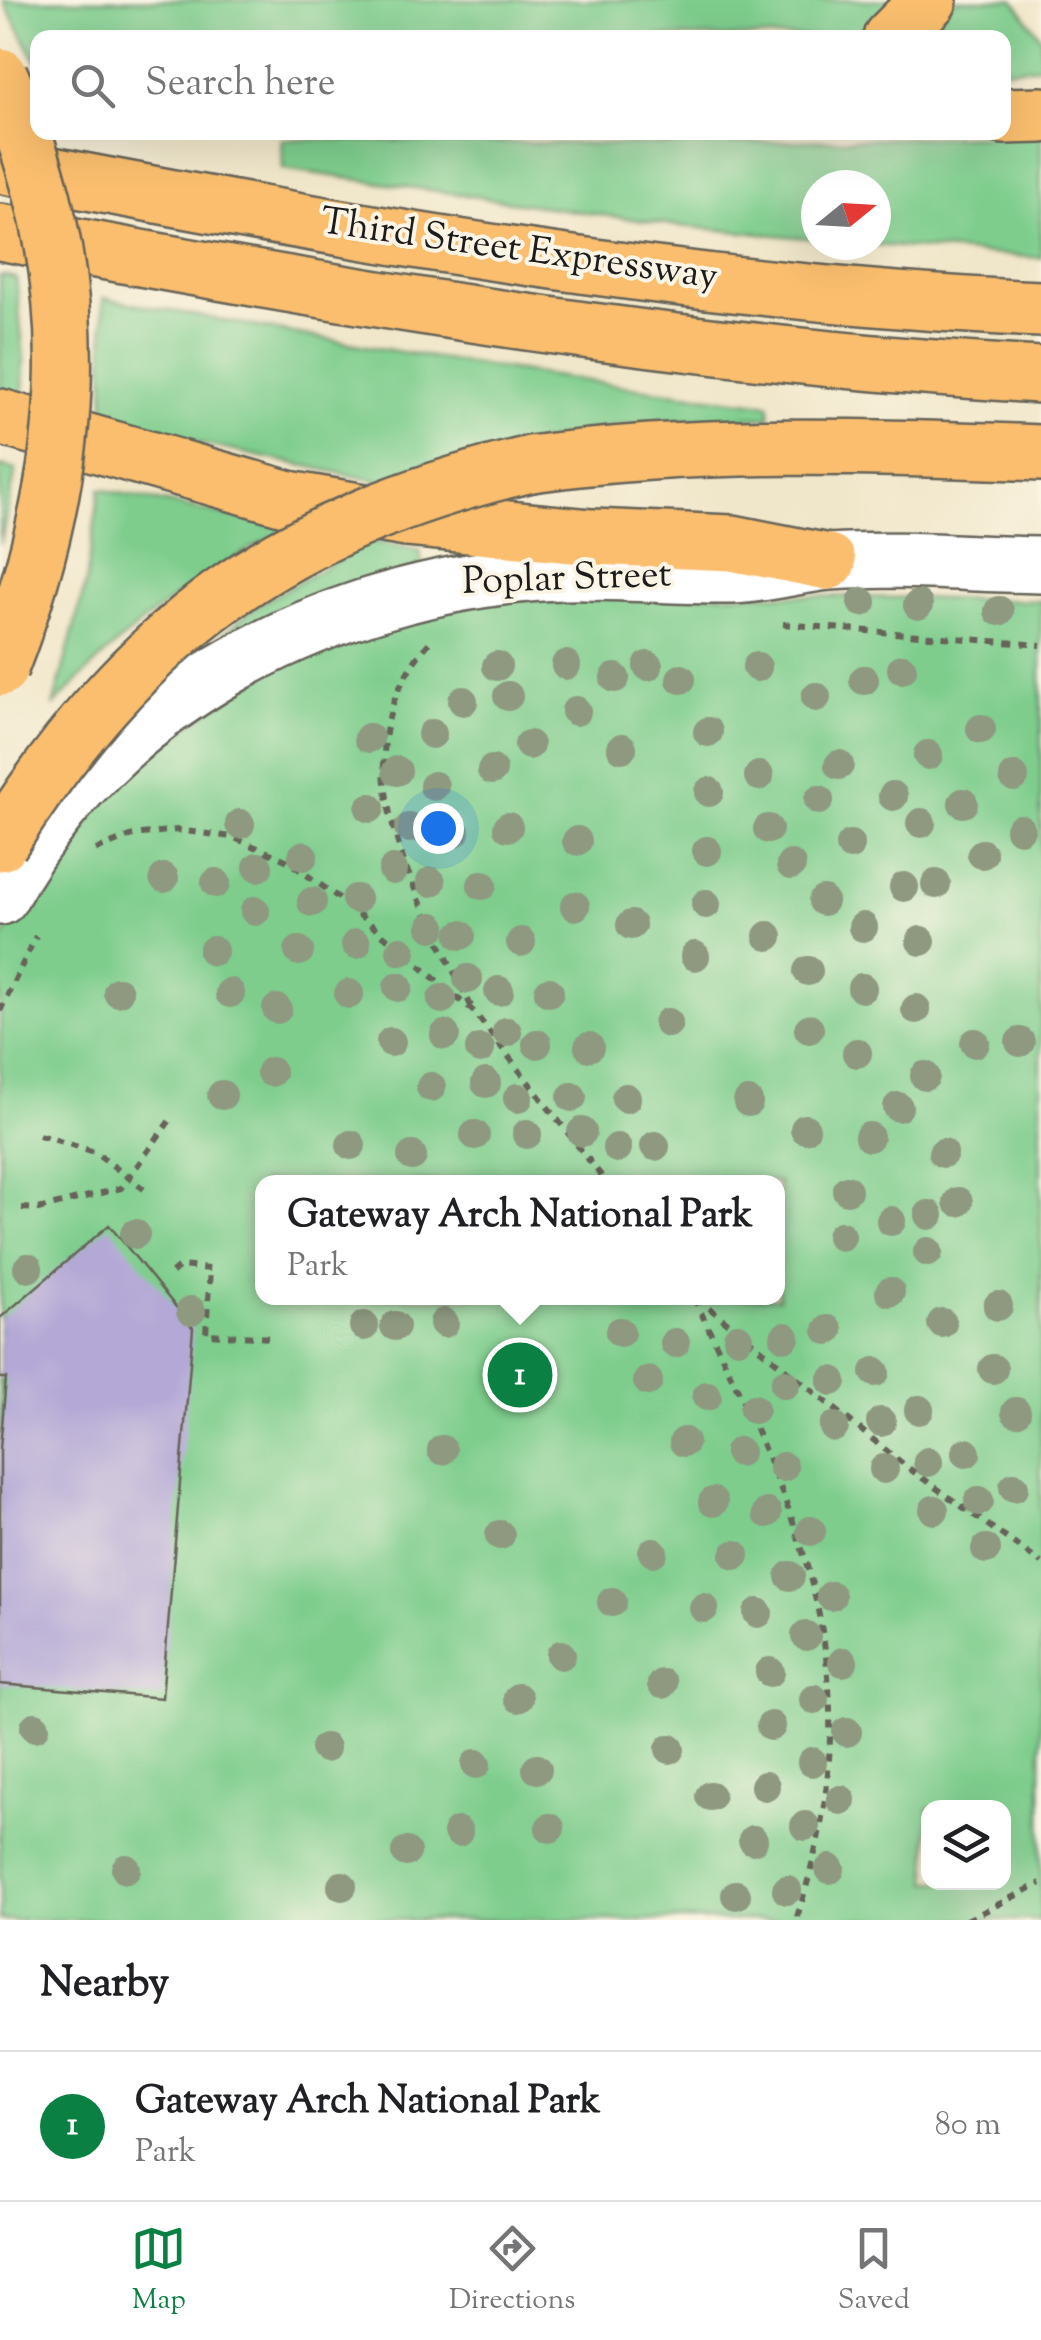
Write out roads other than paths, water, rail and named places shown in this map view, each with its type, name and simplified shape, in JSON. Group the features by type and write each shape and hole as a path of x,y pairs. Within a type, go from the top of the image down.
{"highway":[{"path":"899,30 929,0"},
{"path":"0,76 41,189 59,261 65,339 64,418 55,482 38,561 0,668"},
{"path":"0,105 30,108"},
{"path":"1011,116 1041,115"},
{"name":"Third Street Expressway","path":"0,164 515,254 800,292 1041,309"},
{"name":"Third Street Expressway","path":"0,232 246,278 588,330 846,362 1041,375"},
{"path":"0,417 289,499 406,518 573,536 732,542 828,562"},
{"path":"0,843 70,740 148,652 191,616 300,546 352,519 428,492 531,464 677,450 904,447 1041,454"},
{"path":"677,450 769,466 1041,492"}],"street":[{"name":"Poplar Street","path":"20,913 22,856 97,766 154,714 215,674 293,634 354,610 435,587 523,574 732,576 828,562 1041,565"}],"place":[{"name":"Gateway Arch National Park","path":"520,1375"}]}
